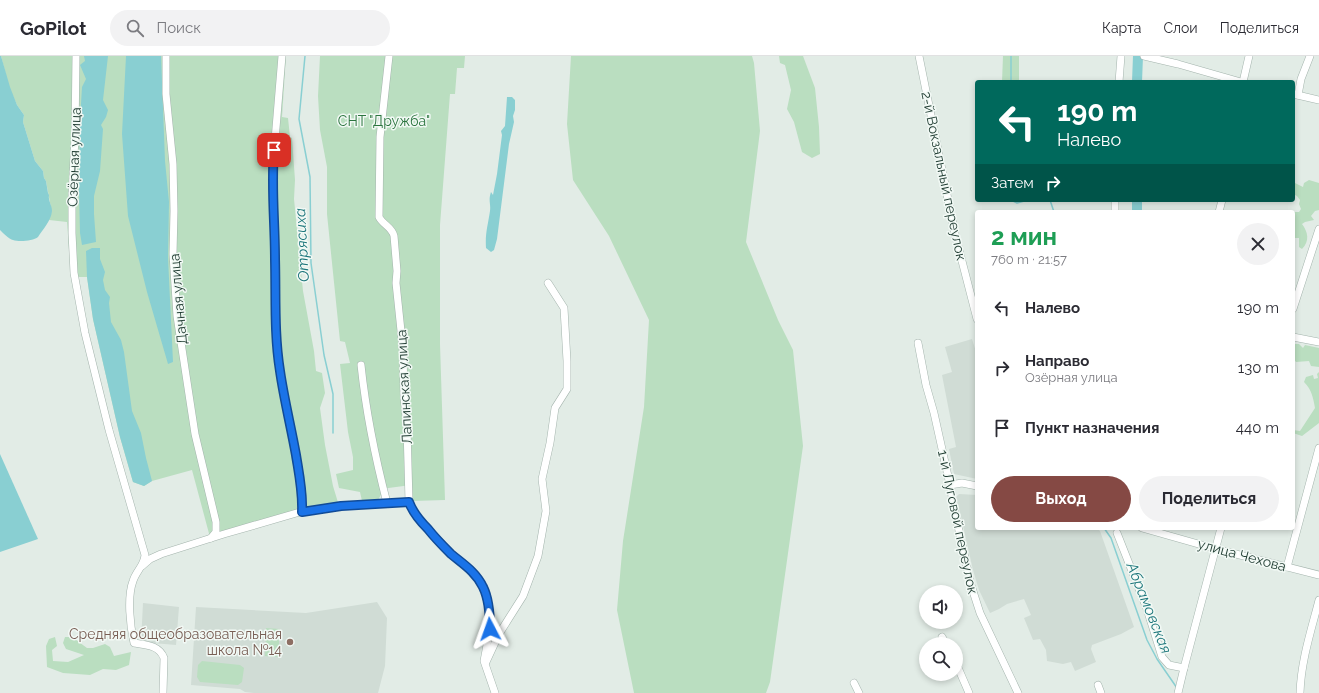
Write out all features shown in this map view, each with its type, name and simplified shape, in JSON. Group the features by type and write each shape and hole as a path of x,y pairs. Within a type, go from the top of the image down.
{"street":[{"name":"Озёрная улица","path":"76,56 72,197 75,279 91,360 123,483 144,550 145,560 142,566"},
{"name":"Дачная улица","path":"166,56 166,94 172,164 174,211 173,254 177,316 196,440 216,522 216,532 211,538"},
{"path":"282,56 273,164 276,260 274,295 280,373 300,478 303,500 302,512"},
{"name":"Лапинская улица","path":"389,56 380,137 379,217 380,220 390,227 394,236 397,271 396,283 403,350 409,502 420,521 447,549 474,573 484,588 489,610 490,623 484,654 485,667 495,693"},
{"name":"2-й Вокзальный переулок","path":"919,56 955,234 975,312"},
{"path":"1119,80 1121,56"},
{"path":"1144,56 1235,80"},
{"path":"1178,64 1179,56"},
{"path":"1243,80 1249,56"},
{"path":"1310,56 1295,95 1319,100"},
{"path":"1295,303 1319,229"},
{"path":"485,667 487,659 499,634 523,596 538,556 546,511 542,479 550,443 555,408 567,389 564,308 548,283"},
{"path":"1295,336 1319,342"},
{"name":"1-й Луговой переулок","path":"918,343 971,585 980,613 1018,693"},
{"path":"362,365 369,426 387,503"},
{"path":"1286,567 1319,448"},
{"path":"950,485 962,483 975,486"},
{"path":"163,693 163,654 156,648 134,643 130,621 131,591 134,578 142,566 150,559 211,538 302,512 341,506 409,502"},
{"name":"улица Чехова","path":"1149,530 1216,549 1319,575"},
{"path":"1178,693 1221,530"},
{"path":"1118,533 1147,609 1162,657 1169,665 1184,668"},
{"path":"1300,693 1303,662 1319,600"},
{"path":"963,679 969,693"},
{"path":"854,683 859,693"},
{"path":"1098,685 1101,693"}],"shaded area":[{"path":"972,339 975,349 975,479 954,474 949,449 956,447 942,375 952,372 945,347"},
{"path":"959,494 975,495 975,530 1099,530 1134,627 1121,634 1092,645 1091,649 1096,662 1075,671 1071,662 1063,664 1047,661 1046,650 1040,639 1033,640 1024,618 1031,615 1024,599 1007,604 990,613 979,590 973,570 957,496"},
{"name":"Средняя общеобразовательная школа №14","path":"377,602 387,618 385,666 378,693 254,693 245,692 240,689 191,685 196,607 306,613"},
{"path":"143,603 179,607 176,645 141,642"}],"green space":[{"path":"1,56 286,56 282,117 288,118 290,137 292,138 295,180 294,199 303,291 314,351 316,371 322,373 325,393 320,408 333,486 340,509 305,513 211,541 192,470 152,481 144,486 133,482 120,437 93,319 87,277 71,277 67,222 49,220 51,208 46,181 43,171 35,161 23,122 24,115 17,105 9,87"},
{"name":"СНТ \"Дружба\"","path":"320,56 465,56 464,68 457,68 455,94 450,94 440,225 440,344 445,500 413,501 411,485 381,489 382,493 378,500 362,501 360,492 339,488 336,474 353,470 353,457 348,432 340,364 350,363 345,342 340,341 327,214 327,167 320,130 318,96"},
{"path":"571,56 752,56 754,63 760,131 746,242 778,320 793,350 803,446 770,682 766,693 634,693 617,610 623,541 644,407 649,320 609,236 573,180 567,124"},
{"path":"779,56 803,56 815,88 820,154 812,158 802,152 794,122 787,109 791,90 785,65 780,63"},
{"path":"1003,56 1019,56 1019,80 1002,80"},
{"path":"1309,180 1319,183 1319,210 1315,211 1311,216 1314,220 1302,224 1306,230 1307,240 1302,249 1299,247 1299,238 1295,238 1295,212 1299,212 1301,209 1299,204 1300,200 1295,195 1295,183 1303,187 1304,183"},
{"path":"1295,344 1299,344 1303,348 1305,345 1319,348 1319,367 1311,366 1309,361 1296,362"},
{"path":"1319,372 1319,423 1302,436 1295,434 1295,430 1300,431 1315,408 1313,397 1304,382 1306,377 1313,375 1314,379 1318,378 1317,374"},
{"path":"266,628 280,629 278,657 265,656"},
{"path":"55,637 57,646 52,650 53,661 68,662 84,655 66,649 63,643 65,637 72,637 87,648 93,648 105,644 110,647 114,656 131,652 129,665 116,670 103,669 90,675 63,673 47,667 46,646 49,639"},
{"path":"202,661 240,665 244,668 242,682 238,685 200,682 197,677 198,665"}],"water":[{"path":"0,56 17,105 24,115 23,122 35,161 43,171 52,209 48,222 38,237 29,240 13,240 0,230"},
{"path":"84,56 108,56 103,100 108,110 101,125 103,129 100,171 94,196 96,242 82,245 80,233 79,190 80,121 82,87 86,79 80,65 85,61"},
{"path":"126,56 161,56 165,161 169,202 168,258 173,362 168,364 147,292 128,216 122,134"},
{"path":"507,97 512,97 515,100 515,110 513,116 514,122 509,144 497,239 494,250 491,252 486,248 486,233 490,211 491,192 493,195 497,174 502,135 501,131 505,126"},
{"path":"92,248 100,248 100,259 105,272 103,280 105,290 110,297 109,303 111,322 121,340 124,352 132,411 141,433 152,481 144,486 133,482 120,437 93,319 87,277 86,251"},
{"path":"0,454 38,539 0,552"}],"waterway":[{"name":"Отрясиха","path":"305,56 299,119 310,177 311,263 324,355 333,394 333,433"},
{"name":"Абрамовская","path":"1011,56 1011,80"},
{"path":"1137,80 1138,56"},
{"name":"Абрамовская","path":"1015,202 1021,202"},
{"name":"Абрамовская","path":"1051,202 1053,210"},
{"path":"1137,202 1137,210"},
{"name":"Абрамовская","path":"1105,530 1111,538 1147,640 1157,659 1177,688"}],"place":[{"name":"Средняя общеобразовательная школа №14","path":"290,642"}],"route":[{"path":"274,150 273,186 276,260 274,295 277,353 300,478 303,500 302,512 341,506 409,502 410,506 426,528 452,554 472,570 480,581 487,597 490,629"}]}
